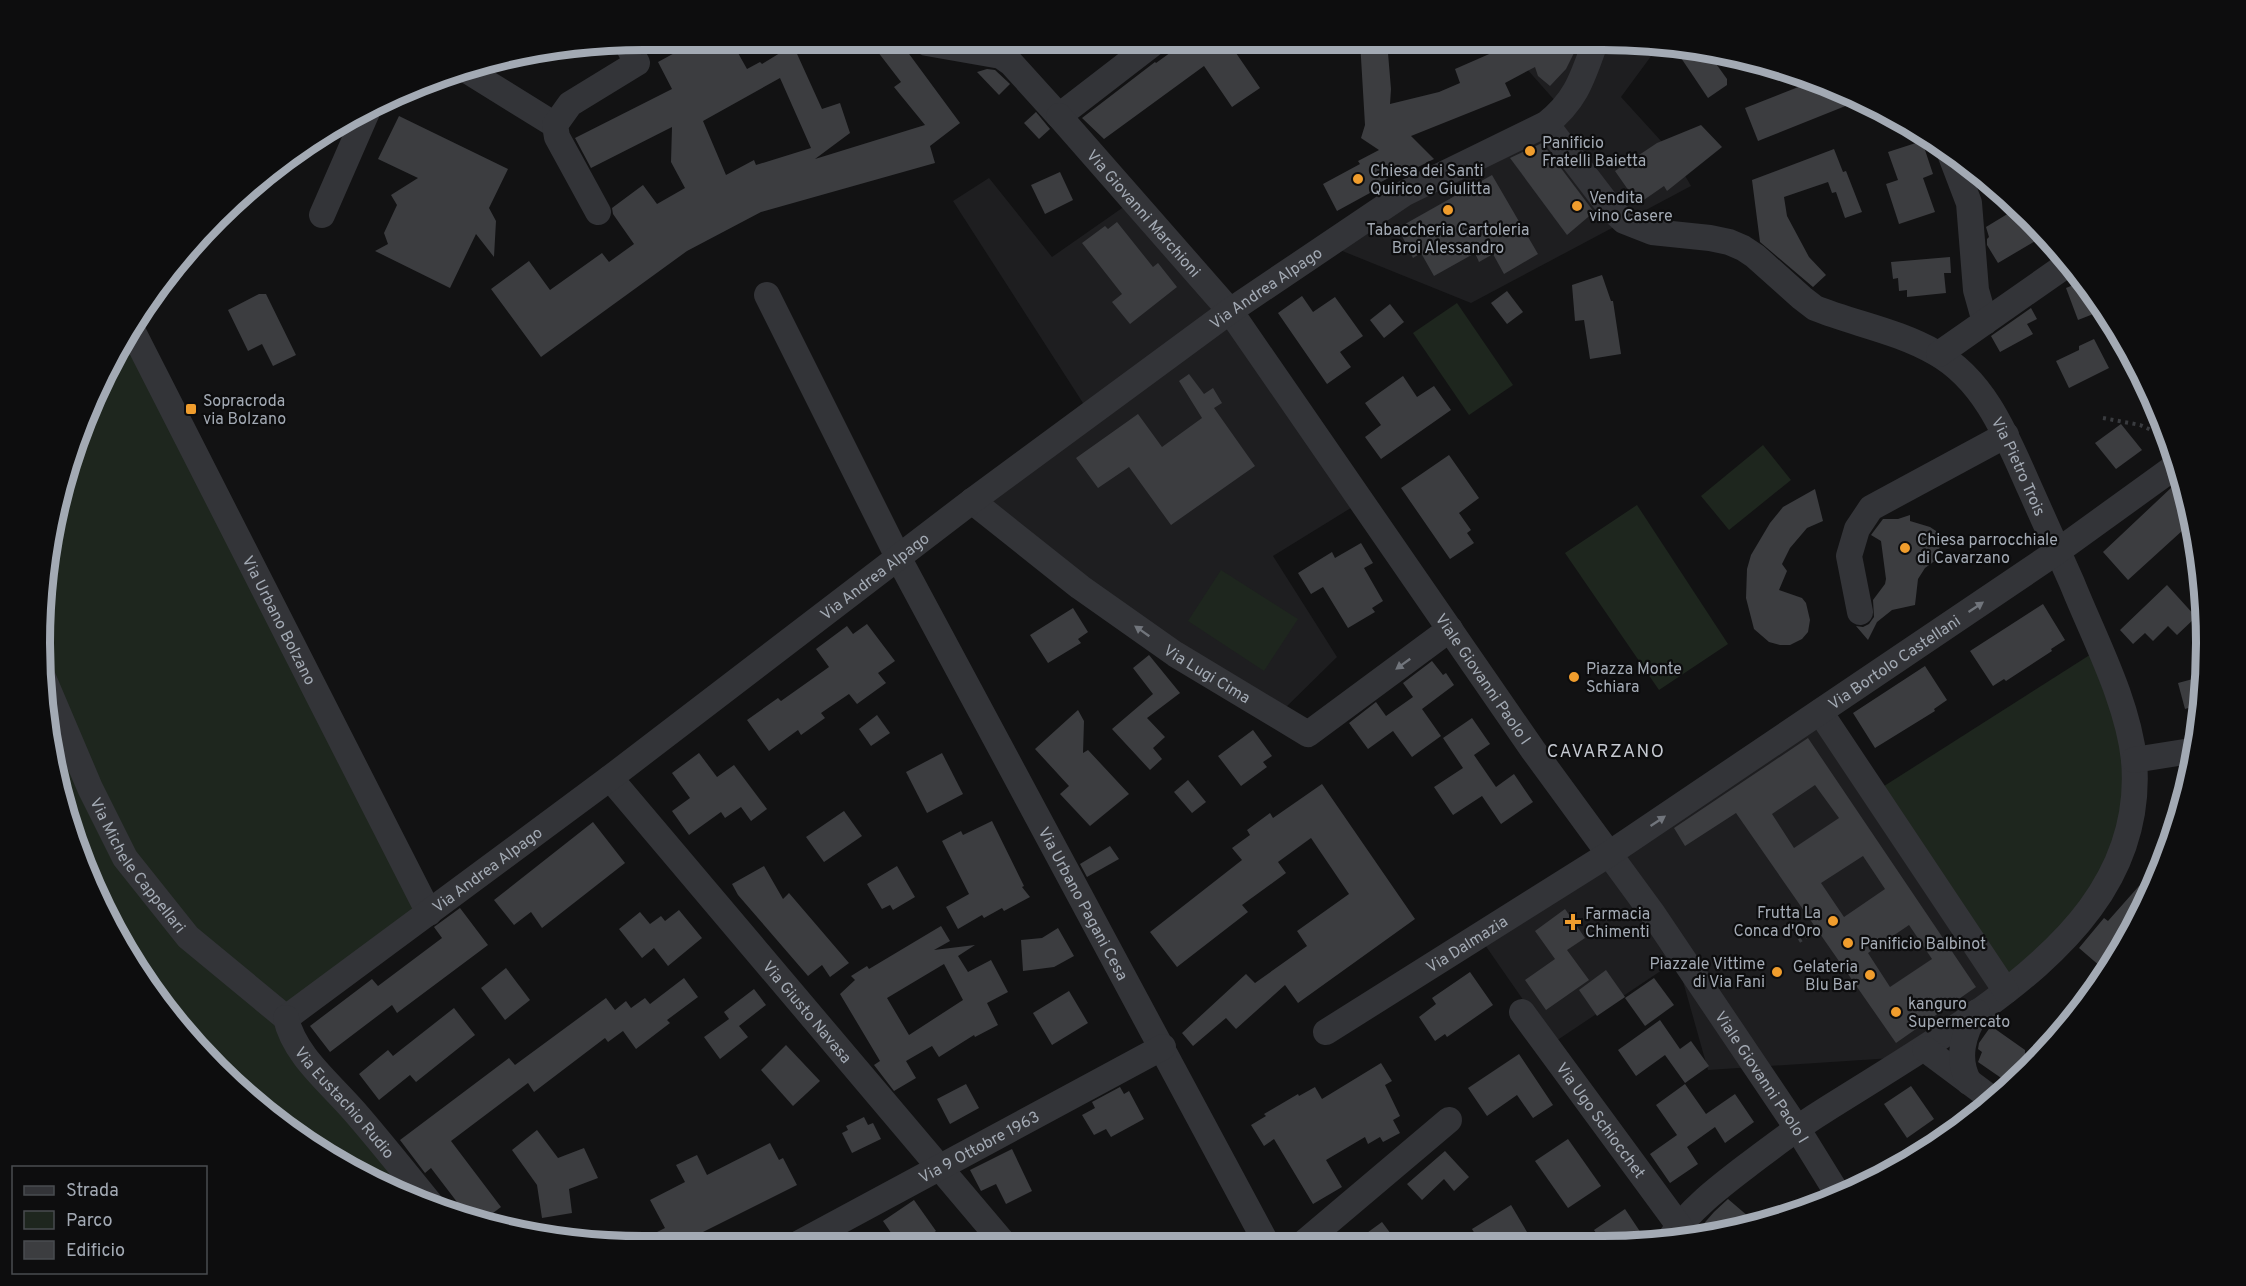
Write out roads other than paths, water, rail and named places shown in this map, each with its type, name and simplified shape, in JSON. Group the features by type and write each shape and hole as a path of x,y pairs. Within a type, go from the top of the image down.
{"street":[{"path":"598,212 556,137 555,124 570,104 637,63 630,50"},
{"name":"Via Giovanni Marchioni","path":"967,50 1001,56 1011,63 1230,311"},
{"path":"1059,116 1145,50"},
{"name":"Via Andrea Alpago","path":"286,1018 610,778 972,501 1230,311 1386,204 1546,124 1563,110 1573,97 1592,50"},
{"path":"474,75 555,124"},
{"path":"322,215 363,120"},
{"name":"Via Pietro Trois","path":"1546,124 1611,209 1624,221 1652,232 1710,238 1736,245 1755,256 1815,308 1896,334 1939,354 1954,364 1992,410 2006,435 2058,551 2122,708 2134,760 2134,784 2127,835 2120,859 2088,912 2037,967 2007,992 1925,1049 1797,1128"},
{"path":"1954,165 1969,204 1976,290 1985,322"},
{"path":"1939,354 2062,268"},
{"name":"Via Urbano Pagani Cesa","path":"767,295 899,559 1263,1236"},
{"name":"Viale Giovanni Paolo I","path":"1230,311 1533,750 1653,914 1797,1128 1835,1189"},
{"name":"Via Urbano Bolzano","path":"135,336 429,913"},
{"path":"1860,612 1849,556 1857,529 1871,508 2006,435"},
{"name":"Via Bortolo Castellani","path":"1609,854 2058,551 2170,470"},
{"name":"Via Lugi Cima","path":"972,501 1080,587 1175,654 1308,734 1450,629"},
{"name":"Via Michele Cappellari","path":"53,701 90,788 125,858 188,937 286,1018"},
{"path":"1820,712 2007,992"},
{"path":"2134,760 2186,752"},
{"name":"Via Giusto Navasa","path":"610,778 998,1236"},
{"name":"Via Dalmazia","path":"1326,1032 1609,854"},
{"name":"Via Ugo Schiocchet","path":"1522,1012 1672,1232"},
{"path":"1969,1082 1963,1067 1962,1052 1967,1029 1977,1012"},
{"name":"Via Eustachio Rudio","path":"286,1018 288,1027 300,1049 422,1193"},
{"name":"Via 9 Ottobre 1963","path":"812,1236 1163,1047"},
{"path":"1925,1049 1987,1095"},
{"path":"1312,1236 1449,1120"},
{"name":"Via Ugo Schiocchet","path":"1676,1231 1708,1195 1797,1128"}],"place":[{"name":"Panificio Fratelli Baietta","path":"1530,151"},
{"name":"Chiesa dei Santi Quirico e Giulitta","path":"1358,179"},
{"name":"Vendita vino Casere","path":"1577,206"},
{"name":"Tabaccheria Cartoleria Broi Alessandro","path":"1448,210"},
{"name":"Sopracroda via Bolzano","path":"191,409"},
{"name":"Chiesa parrocchiale di Cavarzano","path":"1905,548"},
{"name":"Piazza Monte Schiara","path":"1574,677"},
{"name":"Frutta La Conca d'Oro","path":"1833,921"},
{"name":"Farmacia Chimenti","path":"1573,922"},
{"name":"Panificio Balbinot","path":"1848,943"},
{"name":"Piazzale Vittime di Via Fani","path":"1777,972"},
{"name":"Gelateria Blu Bar","path":"1870,975"},
{"name":"kanguro Supermercato","path":"1896,1012"}],"district":[{"name":"CAVARZANO","path":"1606,751"}]}
